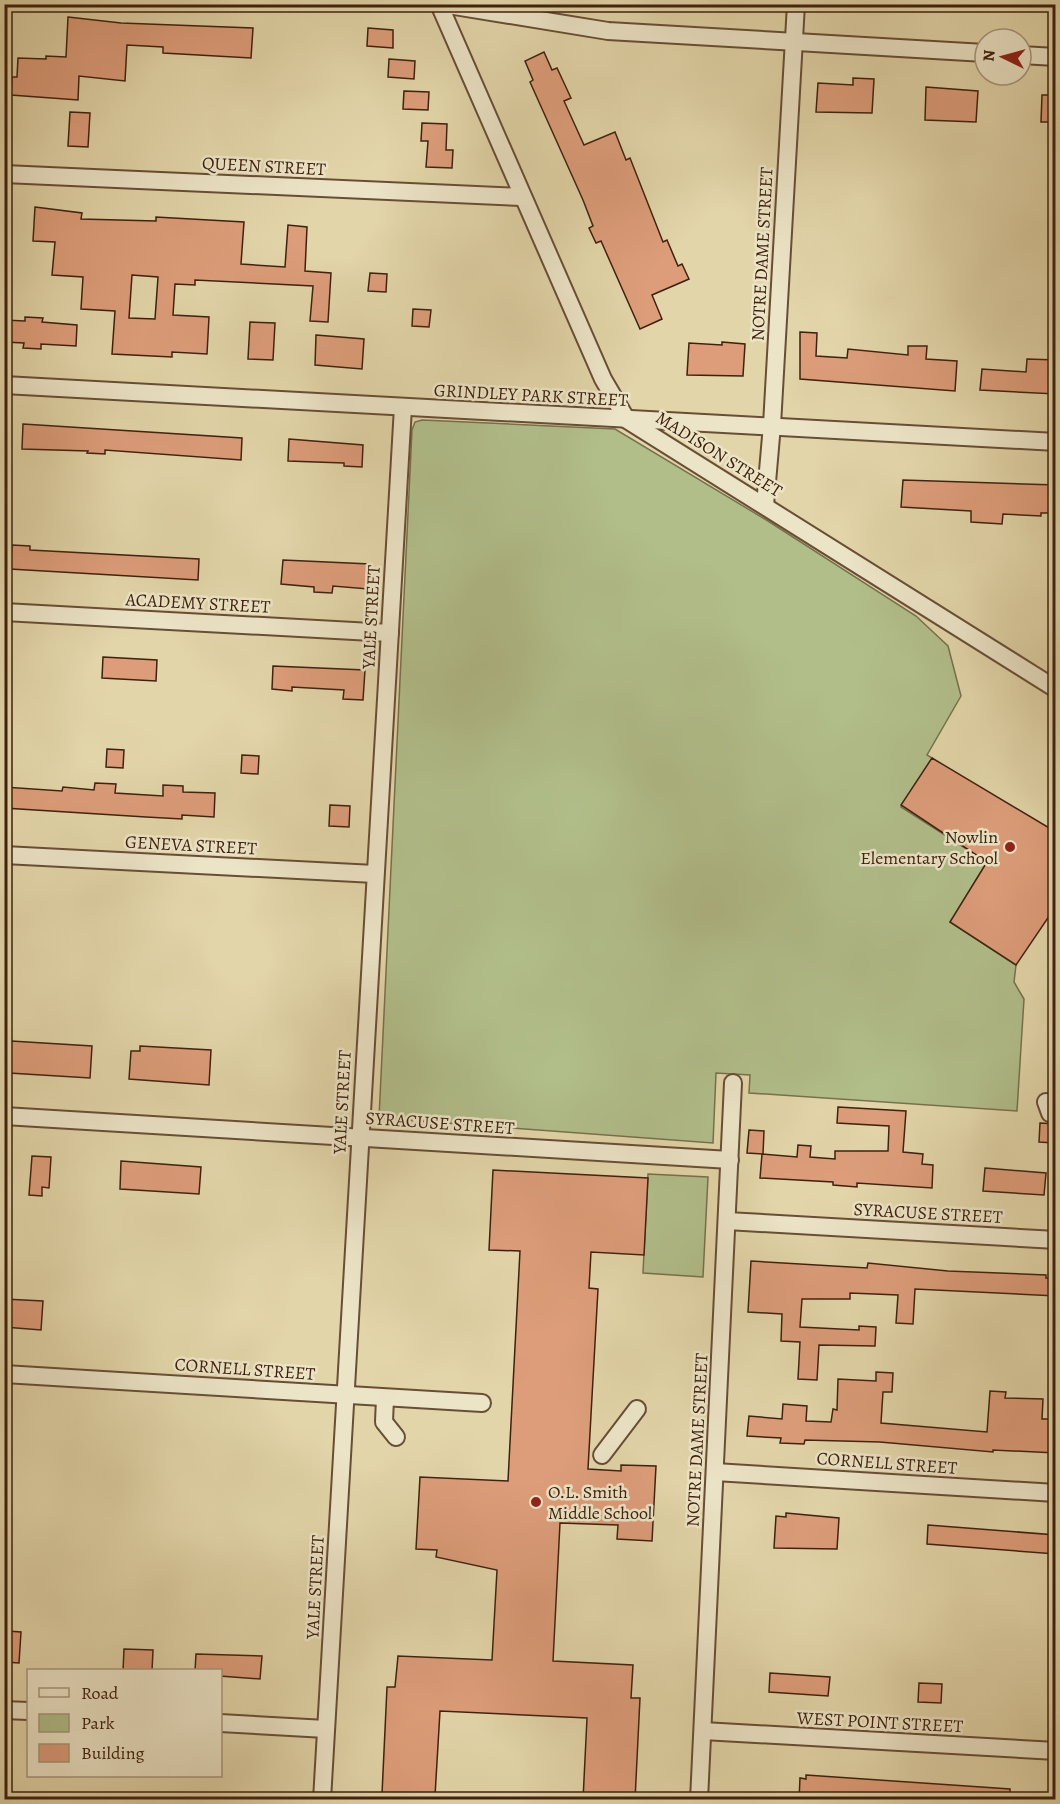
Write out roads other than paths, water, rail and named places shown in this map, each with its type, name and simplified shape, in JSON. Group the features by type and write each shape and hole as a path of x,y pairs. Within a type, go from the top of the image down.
{"street":[{"path":"440,4 608,31 973,52"},
{"name":"MADISON STREET","path":"440,4 603,379 627,420 1056,689"},
{"name":"NOTRE DAME STREET","path":"765,505 772,425 796,4"},
{"path":"1033,56 1056,57"},
{"name":"QUEEN STREET","path":"4,174 522,196"},
{"name":"GRINDLEY PARK STREET","path":"4,385 1056,442"},
{"name":"YALE STREET","path":"322,1800 403,407"},
{"name":"ACADEMY STREET","path":"4,612 390,633"},
{"name":"GENEVA STREET","path":"4,855 375,874"},
{"name":"NOTRE DAME STREET","path":"699,1800 733,1083"},
{"name":"SYRACUSE STREET","path":"4,1116 730,1160"},
{"name":"SYRACUSE STREET","path":"727,1221 1056,1240"},
{"name":"CORNELL STREET","path":"4,1374 483,1403"},
{"path":"385,1398 384,1422 396,1437"},
{"path":"602,1455 637,1409"},
{"name":"CORNELL STREET","path":"715,1472 1056,1493"},
{"path":"4,1710 27,1711"},
{"path":"222,1723 326,1729"},
{"name":"WEST POINT STREET","path":"703,1731 1056,1751"}],"place":[{"name":"Nowlin Elementary School","path":"1010,847"},
{"name":"O.L. Smith Middle School","path":"536,1502"}]}
